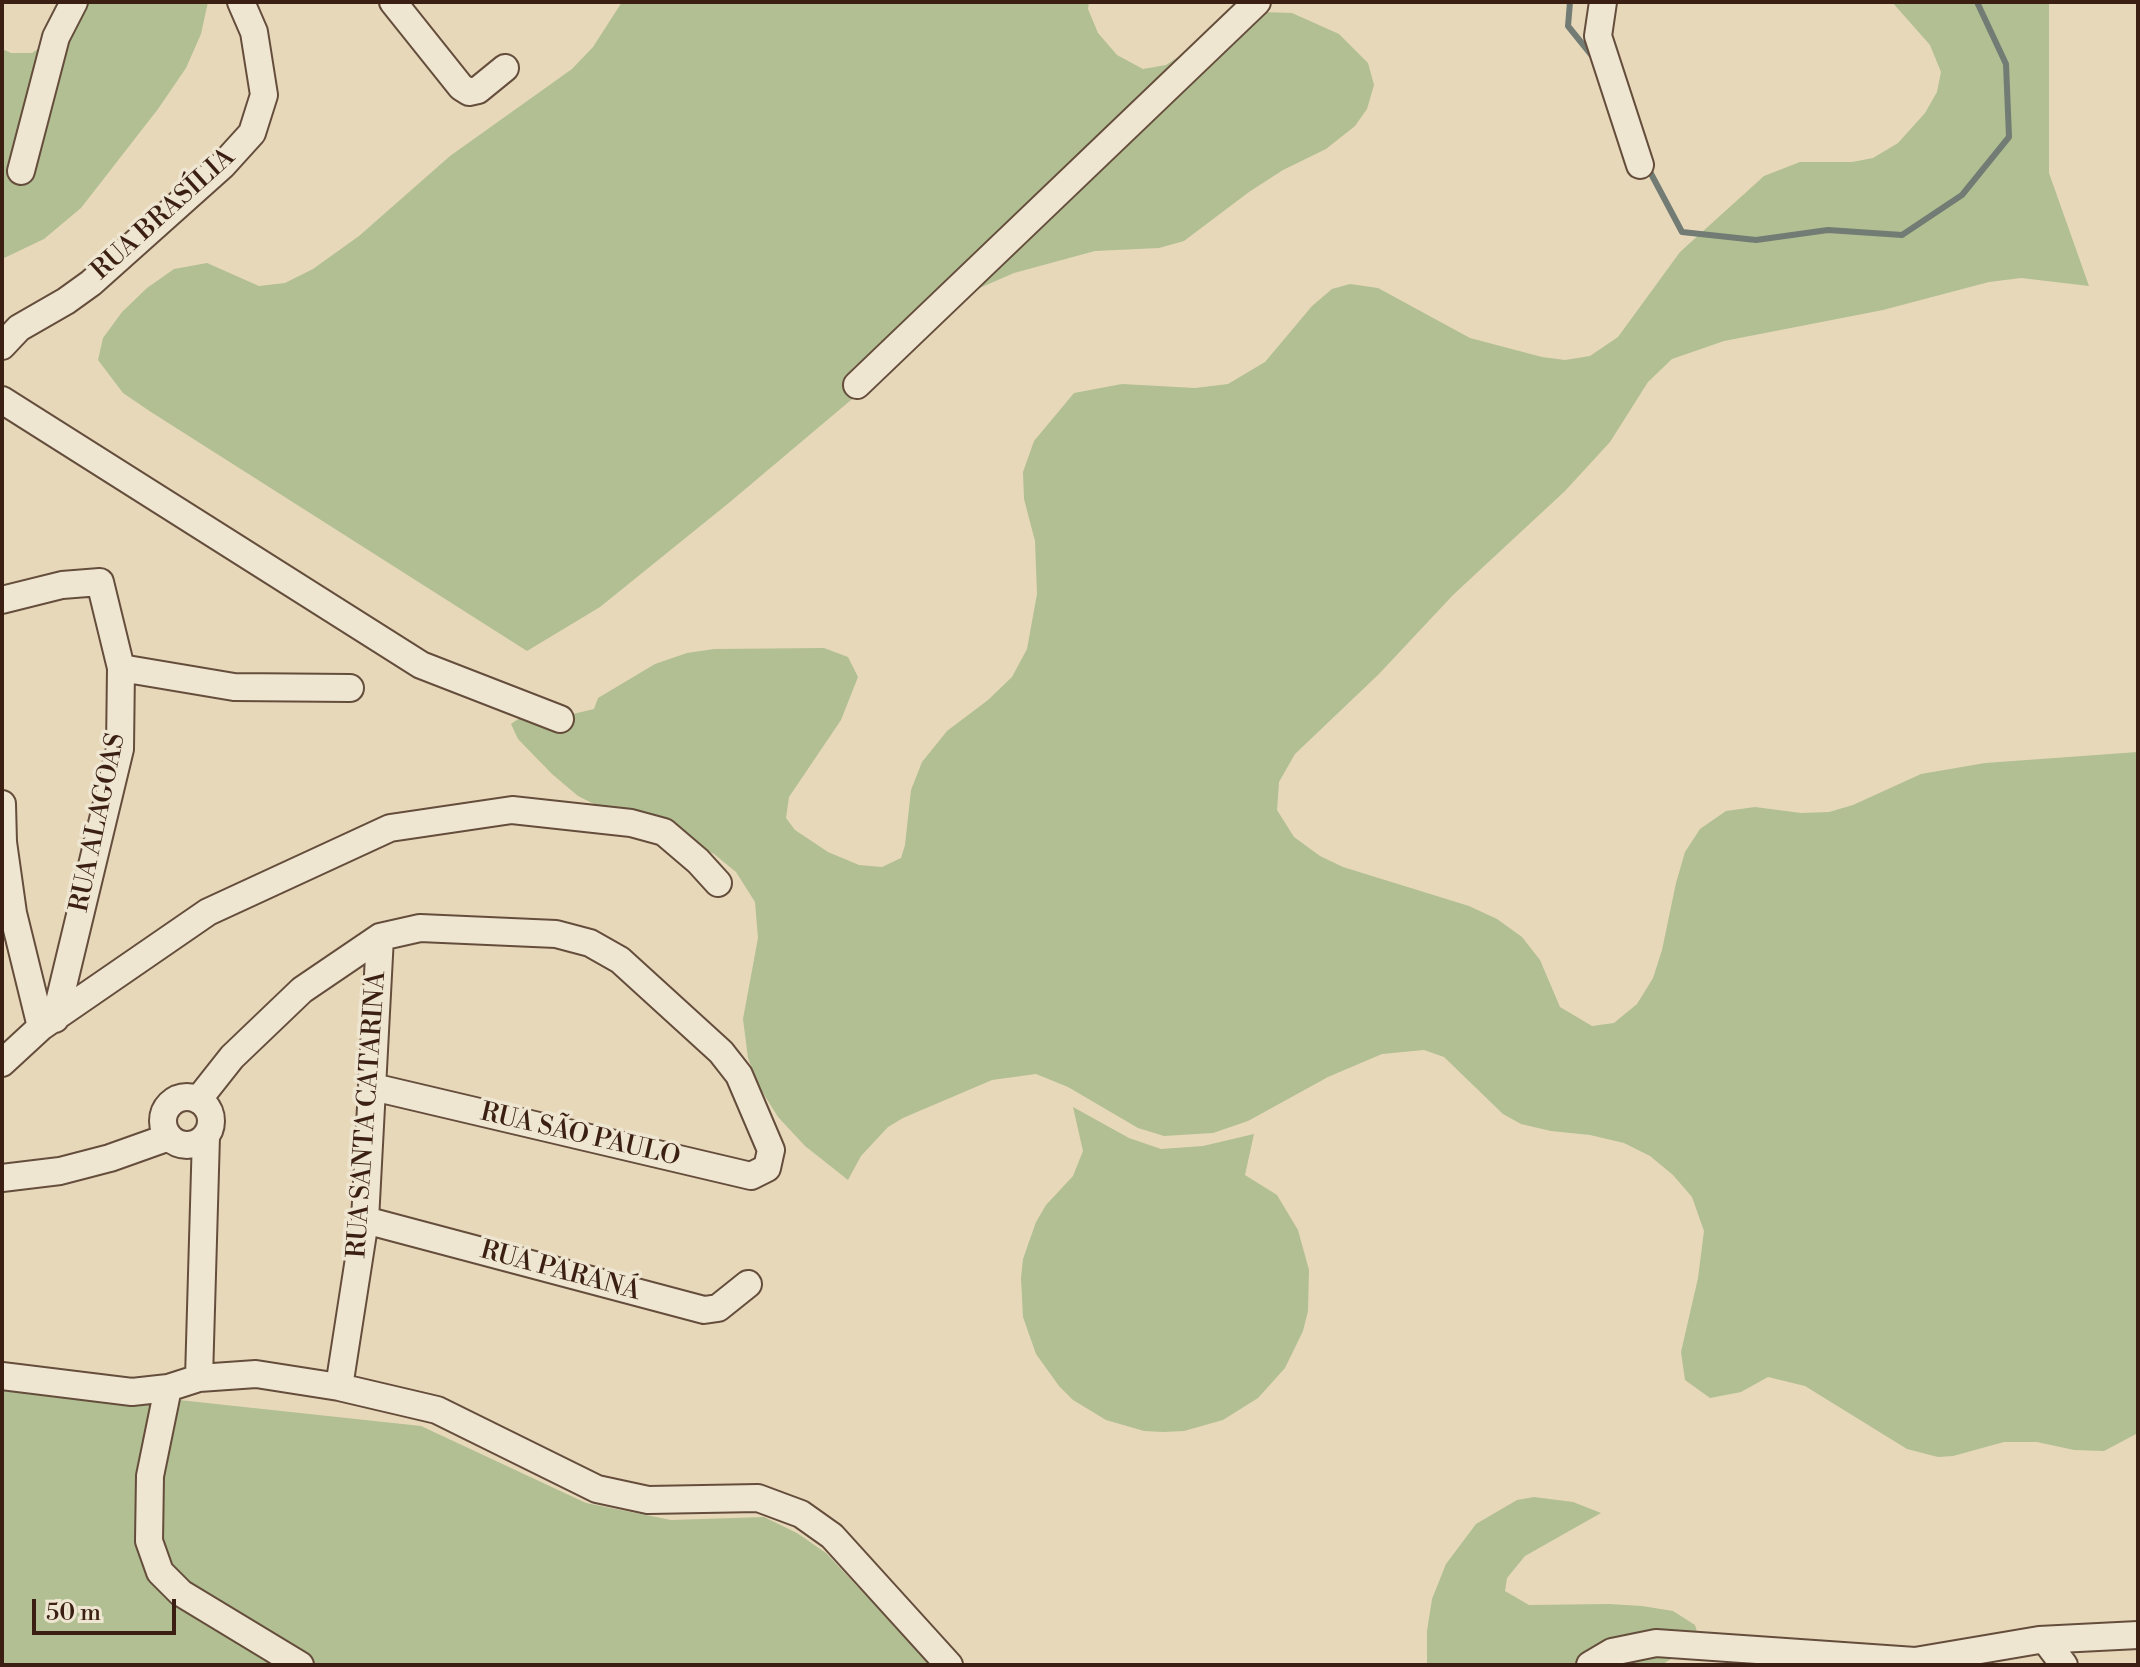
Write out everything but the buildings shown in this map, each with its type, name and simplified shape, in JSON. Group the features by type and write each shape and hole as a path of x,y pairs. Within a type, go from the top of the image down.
{"street":[{"path":"21,171 56,37 74,2"},
{"name":"RUA BRASÍLIA","path":"2,346 19,328 91,283 223,165 252,133 264,95 254,32 241,2"},
{"path":"393,2 461,87 469,92 478,90 505,68"},
{"path":"857,385 1257,2"},
{"path":"1603,2 1598,36 1640,165"},
{"path":"2,400 421,665 560,719"},
{"name":"RUA ALAGOAS","path":"2,600 62,585 100,582 121,668 120,749 48,1023"},
{"path":"121,668 234,687 350,688"},
{"path":"2,804 7,916 48,1023"},
{"path":"2,1063 48,1023 208,912 390,828 512,810 631,823 664,832 718,883"},
{"name":"RUA SÃO PAULO","path":"373,1087 751,1176 767,1168 771,1150 739,1075 721,1052 620,960 590,943 556,934 420,928 380,937"},
{"path":"198,1100 232,1057 302,990 380,937"},
{"name":"RUA SANTA CATARINA","path":"339,1387 365,1220 380,937"},
{"path":"199,1378 206,1136 211,1120 205,1105 198,1100 182,1097 168,1106 163,1122 169,1137 184,1145 200,1142 206,1136"},
{"path":"2,1178 60,1171 110,1158 169,1137"},
{"name":"RUA PARANÁ","path":"365,1220 704,1310 718,1308 748,1284"},
{"path":"2,1376 132,1392 168,1388 199,1378 256,1374 339,1387 437,1410 597,1489 648,1500 758,1498 801,1514 832,1536 949,1665"},
{"path":"168,1388 150,1476 149,1498 149,1541 160,1572 181,1593 300,1665"},
{"path":"1590,1665 1612,1652 1656,1643 1915,1661 2045,1640 2138,1635"},
{"path":"2045,1640 2064,1665"}],"green space":[{"path":"84,2 208,2 201,34 186,68 81,208 44,239 2,259 2,49 11,53 32,53 58,36"},
{"path":"622,2 1089,2 1088,9 1098,33 1117,55 1143,69 1166,65 1229,23 1263,12 1292,13 1339,34 1368,63 1374,85 1367,109 1355,126 1326,149 1283,170 1249,192 1184,241 1159,248 1095,251 1014,273 975,290 883,373 600,607 527,651 151,412 123,393 98,360 103,338 122,312 147,288 174,269 207,263 259,286 285,283 313,269 359,236 450,156 572,69 593,47"},
{"path":"1892,2 2049,2 2049,173 2089,286 2021,278 1989,282 1883,310 1724,341 1672,359 1648,382 1610,442 1565,491 1453,595 1379,674 1295,754 1279,782 1277,810 1294,837 1320,856 1343,867 1469,906 1497,919 1522,937 1540,960 1560,1007 1592,1026 1614,1023 1637,1004 1653,978 1662,950 1685,852 1700,829 1726,811 1755,807 1801,813 1829,812 1853,805 1921,774 1985,763 2138,752 2138,1433 2104,1451 2074,1450 2037,1442 2004,1442 1938,1457 1907,1449 1805,1386 1768,1377 1741,1392 1710,1398 1685,1380 1681,1352 1698,1278 1704,1231 1692,1197 1673,1175 1650,1156 1624,1143 1521,1124 1503,1114 1444,1057 1424,1050 1382,1054 1328,1077 1248,1121 1213,1133 1164,1136 1138,1128 1068,1087 1036,1074 992,1080 903,1118 888,1127 861,1156 848,1180 805,1146 778,1117 760,1088 748,1058 743,1019 758,938 755,902 736,872 714,854 662,828 608,811 578,796 518,739 511,724 524,715 573,714 594,709 598,698 655,664 687,653 714,649 824,648 848,657 858,677 841,720 789,797 786,818 795,830 828,852 859,865 882,867 901,858 911,790 922,762 947,731 1012,677 1027,649 1037,594 1035,541 1024,499 1023,472 1034,441 1074,393 1122,384 1195,388 1228,384 1265,362 1312,306 1332,289 1350,284 1378,288 1470,338 1542,357 1565,360 1590,356 1618,337 1680,252 1764,176 1800,162 1852,162 1873,158 1898,143 1925,113 1937,92 1941,72 1930,45"},
{"path":"1073,1107 1129,1138 1161,1149 1203,1146 1254,1134 1245,1175 1277,1195 1298,1230 1309,1270 1308,1311 1303,1331 1285,1368 1258,1398 1223,1420 1184,1431 1163,1432 1144,1431 1106,1420 1073,1400 1036,1354 1023,1317 1023,1259 1036,1222 1046,1205 1073,1176 1083,1151"},
{"path":"2,1381 421,1426 586,1503 671,1520 764,1517 797,1533 826,1553 931,1665 2,1665"},
{"path":"1534,1497 1573,1502 1601,1513 1525,1556 1507,1578 1505,1591 1529,1605 1609,1604 1673,1611 1695,1625 1698,1635 1683,1652 1661,1665 1427,1665 1427,1631 1432,1599 1446,1564 1476,1524 1517,1500"}],"waterway":[{"path":"1570,2 1568,26 1593,57"},
{"path":"1648,168 1682,232 1756,240 1828,230 1902,235 1962,195 2009,137 2006,64 1977,2"}]}
